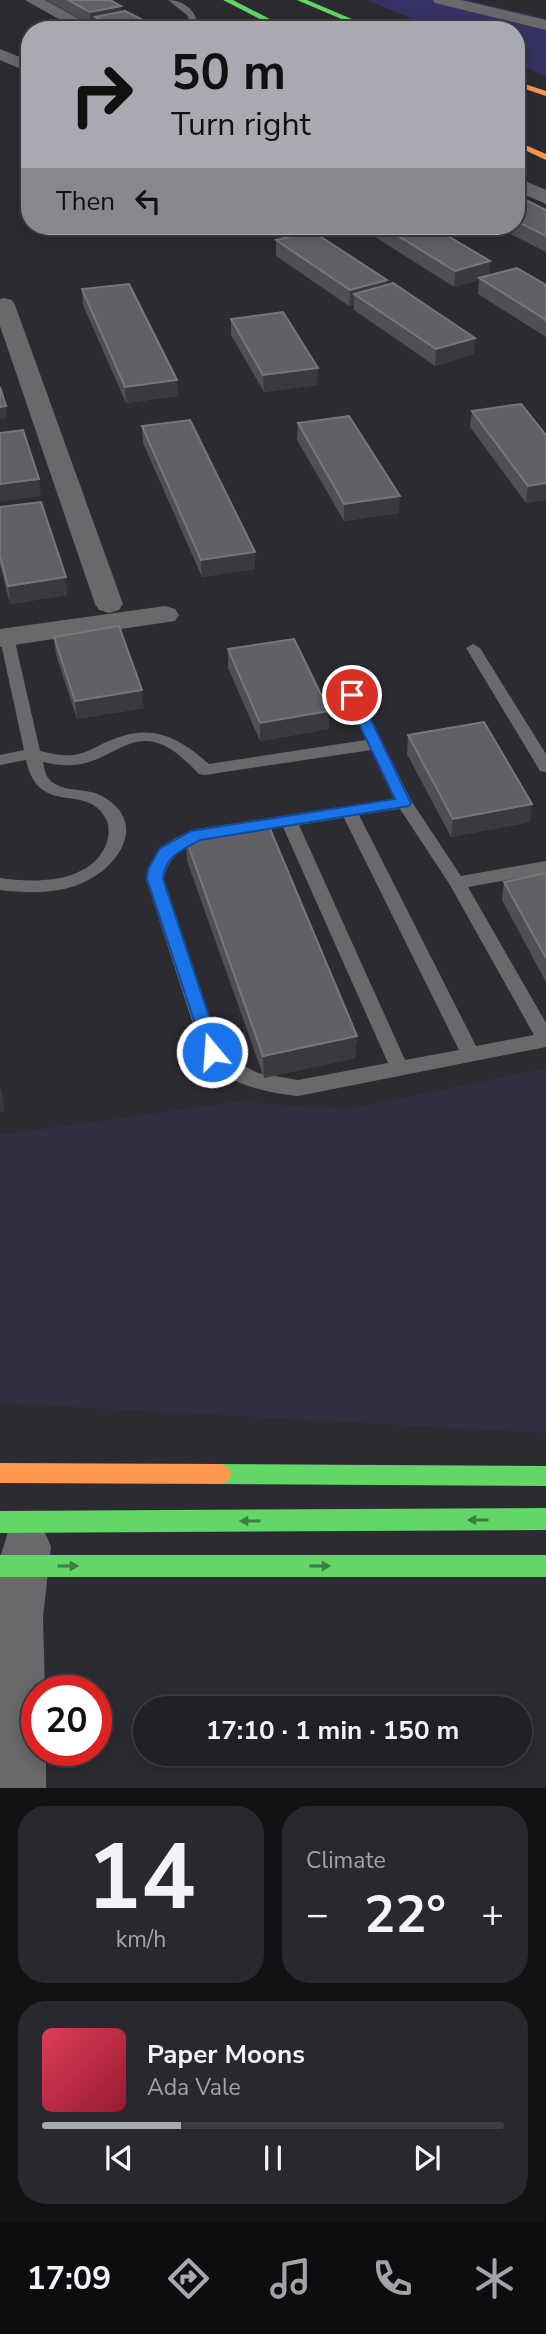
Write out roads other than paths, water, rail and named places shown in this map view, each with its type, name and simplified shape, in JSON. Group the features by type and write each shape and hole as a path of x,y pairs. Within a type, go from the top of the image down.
{"main road":[{"path":"227,0 278,21"},
{"path":"253,0 284,21"},
{"path":"301,0 352,21"},
{"path":"525,86 546,94"},
{"path":"525,132 546,142"},
{"path":"525,148 546,158"},
{"path":"17,1473 546,1476"},
{"path":"0,1522 546,1519"},
{"path":"0,1566 546,1566"}],"street":[{"path":"33,0 71,21"},
{"path":"441,0 546,24"},
{"path":"0,47 20,43"},
{"path":"0,54 21,64"},
{"path":"525,188 546,198"},
{"path":"4,305 37,431 109,604"},
{"path":"3,638 165,615"},
{"path":"17,1473 19,1788"}],"lane":[{"path":"172,0 191,14 194,21"},
{"path":"0,884 44,887 75,880 101,865 115,846 117,827 109,811 89,796 50,788 38,778 3,638"},
{"path":"473,648 546,767"},
{"path":"341,671 404,803 457,883 546,1040 315,1086 281,1087 244,1077 226,1066 212,1052 155,879 156,869 166,852 185,839 289,819 404,803"},
{"path":"0,760 33,755 46,759 73,760 99,753 125,739 145,736 169,740 178,745 205,770 376,744"},
{"path":"348,810 471,1055"},
{"path":"289,819 400,1069"},
{"path":"457,883 546,867"}]}
